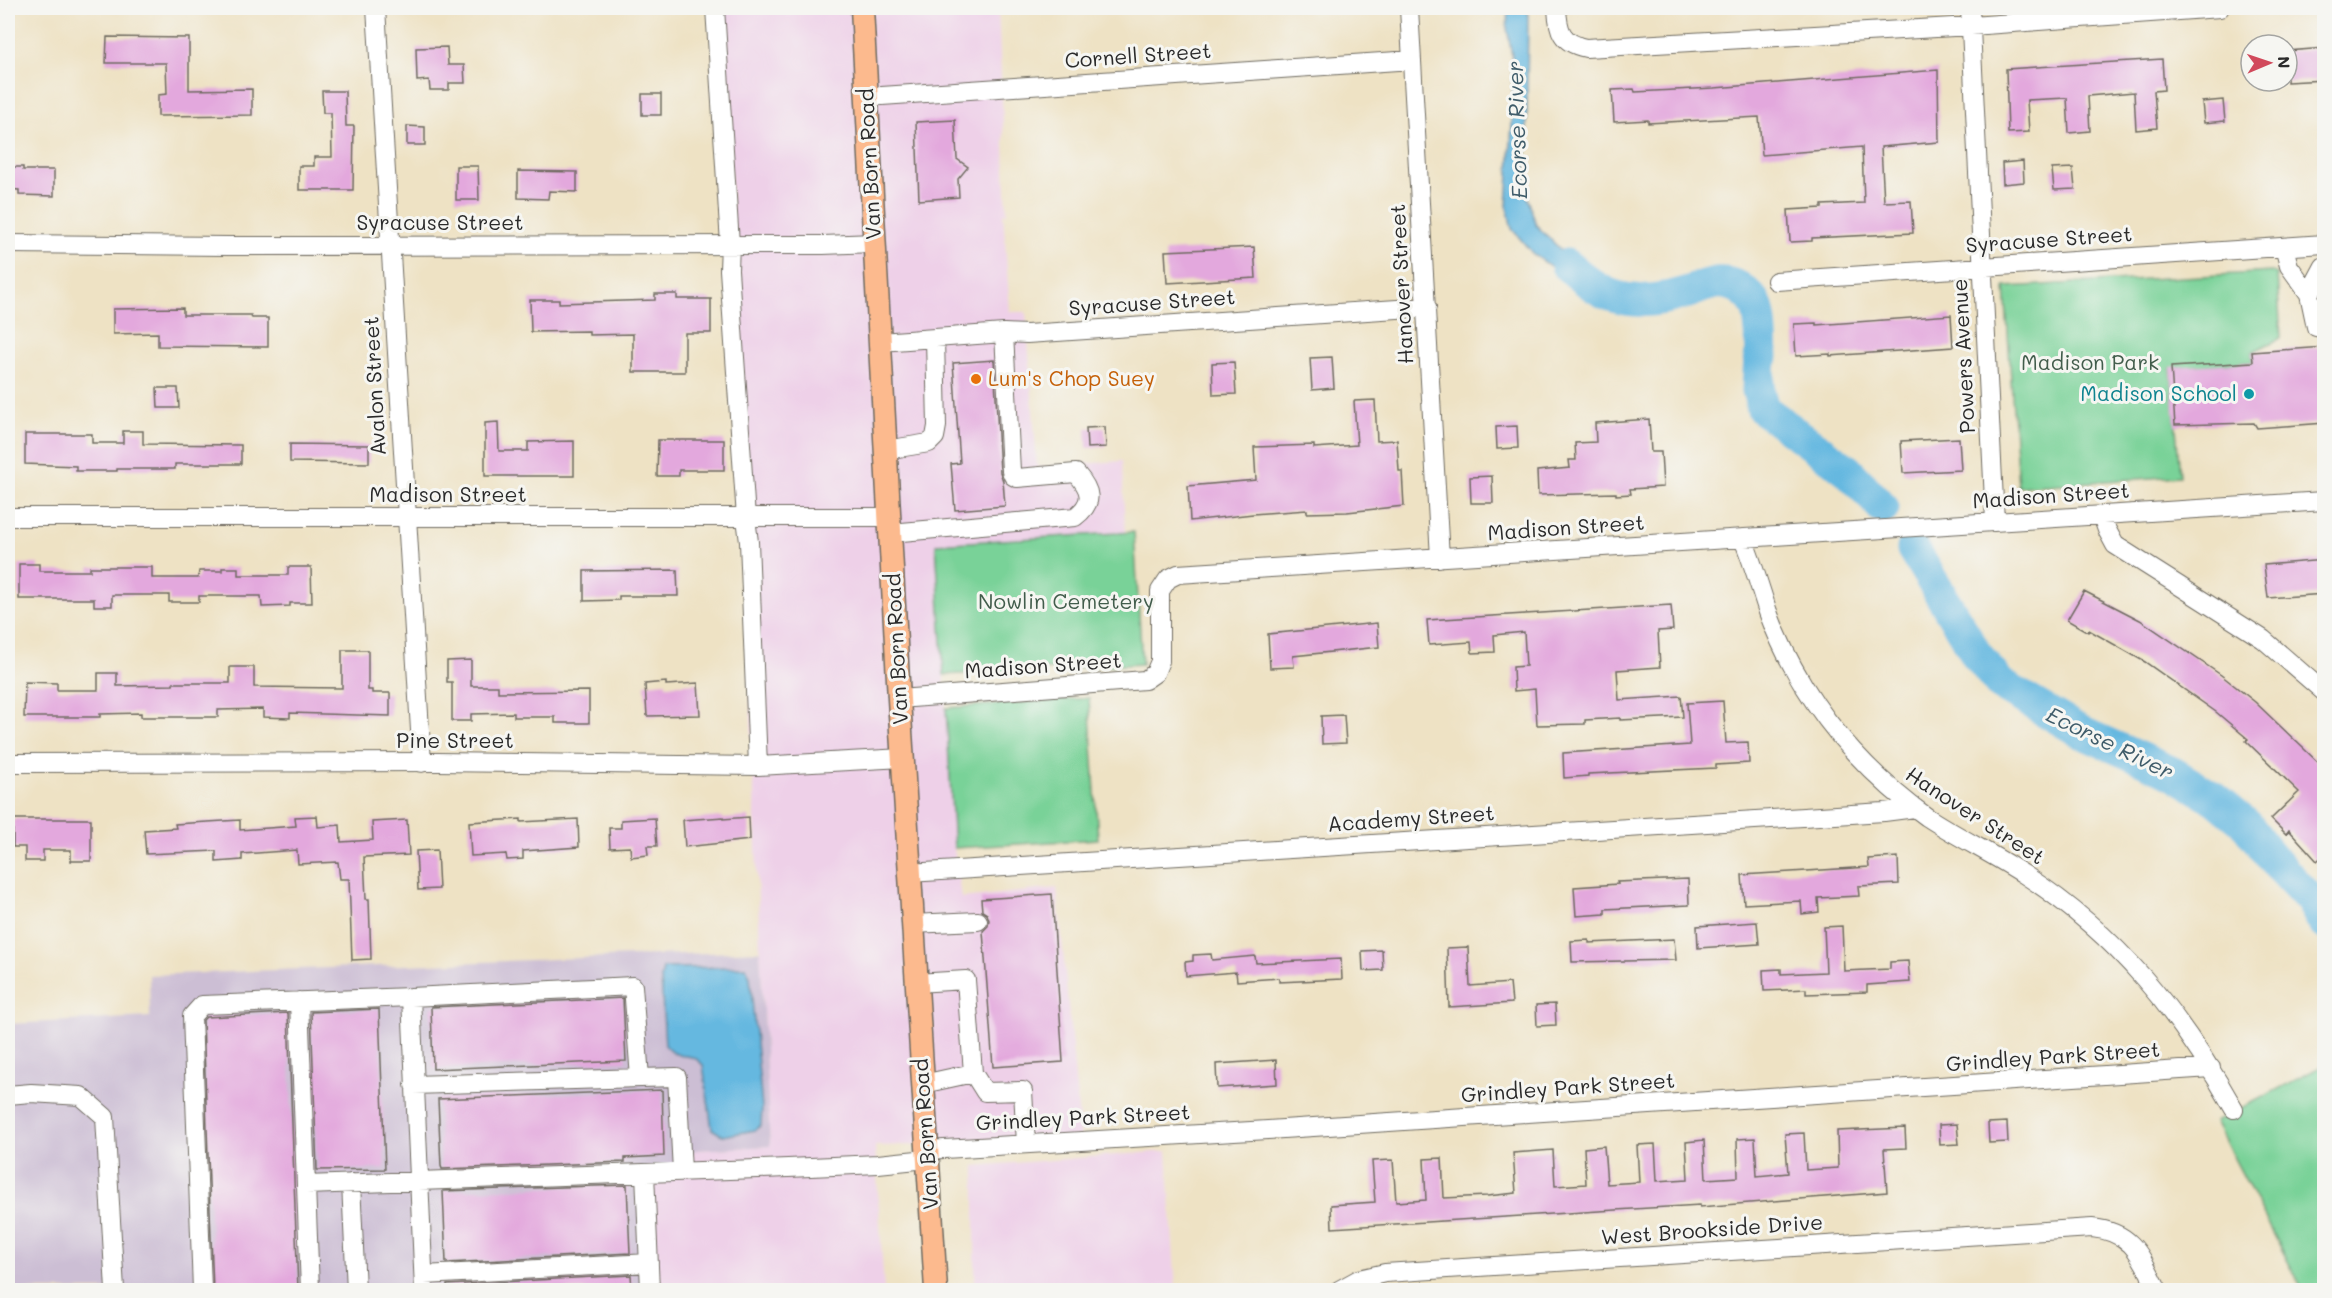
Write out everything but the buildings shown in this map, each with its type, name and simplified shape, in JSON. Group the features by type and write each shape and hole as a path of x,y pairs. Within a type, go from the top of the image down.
{"main road":[{"name":"Van Born Road","path":"862,8 909,873 936,1290"}],"street":[{"name":"Avalon Street","path":"376,8 422,763"},
{"path":"715,8 730,244 729,270 749,542 758,766"},
{"name":"Hanover Street","path":"1409,8 1440,558"},
{"path":"1557,8 1561,33 1567,41 1586,48 1971,26 2220,8"},
{"name":"Powers Avenue","path":"1970,8 1995,522"},
{"name":"Cornell Street","path":"867,97 1412,60"},
{"name":"Syracuse Street","path":"8,244 390,246 874,243"},
{"name":"Syracuse Street","path":"1776,281 2324,244"},
{"path":"2324,244 2325,251"},
{"path":"2283,247 2289,266 2317,293"},
{"path":"2325,266 2317,293 2314,324 2318,328 2325,328"},
{"name":"Syracuse Street","path":"880,342 1427,307"},
{"name":"Madison Street","path":"8,517 746,518 890,525 1075,517 1084,510 1089,500 1088,489 1076,473 1017,478 1011,471 1004,333"},
{"path":"886,450 930,444 935,437 937,426 935,338"},
{"name":"Madison Street","path":"899,699 1145,680 1155,673 1160,661 1160,591 1168,579 1178,574 2325,501"},
{"path":"2102,516 2115,545 2263,639 2325,692"},
{"name":"Hanover Street","path":"1743,539 1755,568 1768,613 1785,650 1804,685 1852,750 1887,786 1915,808 2025,875 2089,923 2123,955 2183,1025 2234,1109"},
{"name":"Pine Street","path":"8,763 758,766 903,758"},
{"name":"Academy Street","path":"909,873 1884,812 1915,808"},
{"path":"912,924 978,921"},
{"path":"916,983 966,980 973,1073 985,1092 1023,1091 1026,1144"},
{"path":"202,1290 192,1016 202,1005 633,986 640,1078"},
{"path":"411,997 424,1283 649,1263"},
{"path":"299,1001 310,1290"},
{"name":"Grindley Park Street","path":"306,1185 878,1164 927,1154 1026,1144 2211,1068"},
{"path":"923,1084 973,1073"},
{"path":"414,1085 677,1077 682,1171"},
{"path":"8,1095 31,1093 81,1096 105,1117 115,1290"},
{"path":"645,1173 650,1290"},
{"path":"351,1183 356,1290"},
{"name":"West Brookside Drive","path":"1338,1290 1359,1279 1385,1273 2091,1228 2115,1232 2132,1244 2139,1252 2158,1290"}],"shaded area":[{"path":"724,8 998,8 1007,213 1003,213 1010,312 1026,312 1037,467 1122,461 1125,532 936,544 954,848 961,898 1057,888 1081,1141 875,1146 884,1290 652,1290 645,1184 696,1150 770,1146 760,951"},
{"path":"760,951 770,1146 696,1150 645,1184 652,1290 8,1290 8,1024 150,1017 149,975"},
{"path":"1167,1151 1176,1290 975,1290 975,1166"}],"green space":[{"name":"Madison Park","path":"2272,272 2277,275 2281,338 2252,352 2253,362 2171,368 2180,476 2018,487 2005,287"},
{"name":"Nowlin Cemetery","path":"1134,532 1142,664 944,675 936,544"},
{"path":"1089,698 1098,839 954,848 946,708"},
{"path":"2324,1065 2324,1290 2303,1290 2215,1122"}],"water":[{"path":"1508,8 1528,8 1526,192 1536,225 1577,266 1606,287 1600,301 1533,254 1512,229 1507,207 1513,106 1512,56 1507,28"},
{"path":"746,967 750,977 762,1108 761,1125 755,1130 723,1136 712,1129 703,1065 695,1058 674,1053 665,1045 661,978 663,968"}],"waterway":[{"name":"Ecorse River","path":"1567,265 1597,288 1625,299 1665,298 1716,283 1730,284 1744,291 1757,307 1760,319 1762,357 1760,358 1758,390 1763,409 1847,470 1883,508"},
{"name":"Ecorse River","path":"1913,549 1977,655 2000,684 2083,733 2173,773 2217,800 2247,825 2271,857 2311,900 2324,923"}],"place":[{"name":"Lum's Chop Suey","path":"976,379"},
{"name":"Madison School","path":"2249,394"}]}
